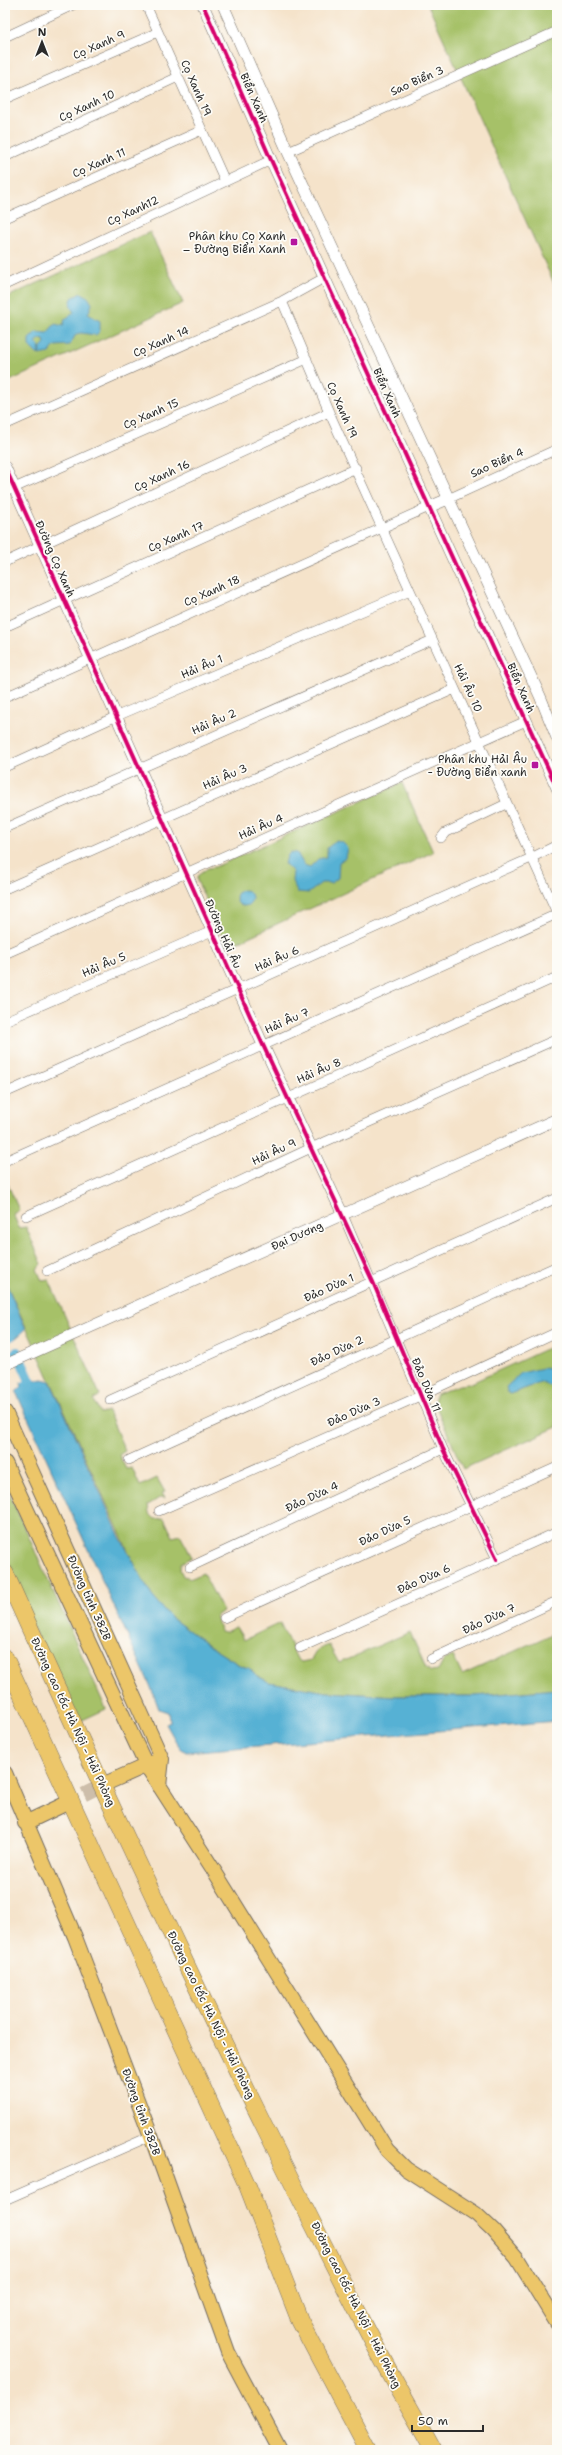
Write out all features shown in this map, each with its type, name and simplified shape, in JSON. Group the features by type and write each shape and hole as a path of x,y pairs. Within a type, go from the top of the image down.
{"highway":[{"name":"Đường cao tốc Hà Nội - Hải Phòng","path":"5,1572 81,1741 296,2190 370,2335 433,2450"},
{"path":"5,1658 248,2187 300,2321 368,2450"}],"main road":[{"name":"Đường tỉnh 382B","path":"5,1412 162,1759"},
{"name":"Đường tỉnh 382B","path":"5,1463 146,1765 213,1869 387,2150 406,2169 476,2214 493,2230 517,2258 557,2323"},
{"path":"107,1783 162,1759 159,1786"},
{"name":"Đường tỉnh 382B","path":"5,1773 25,1823 76,1937 151,2136 228,2352 280,2450"},
{"path":"25,1823 65,1804"}],"street":[{"path":"5,36 73,5"},
{"name":"Cọ Xanh 19","path":"146,5 225,181"},
{"name":"Biển Xanh","path":"203,5 324,278 557,788"},
{"name":"Biển Xanh","path":"223,5 288,152 540,696 557,738"},
{"name":"Sao Biển 3","path":"288,152 557,31"},
{"name":"Cọ Xanh 9","path":"5,99 158,32"},
{"name":"Cọ Xanh 10","path":"5,157 178,77"},
{"name":"Cọ Xanh 11","path":"5,218 202,130"},
{"path":"271,160 288,152"},
{"name":"Cọ Xanh12","path":"5,285 271,160"},
{"name":"Cọ Xanh 14","path":"5,425 282,301 324,278"},
{"name":"Cọ Xanh 19","path":"282,301 329,412 356,468 382,528"},
{"name":"Cọ Xanh 15","path":"10,489 307,359"},
{"name":"Cọ Xanh 16","path":"5,562 329,412"},
{"name":"Sao Biển 4","path":"448,499 557,449"},
{"name":"Đường Cọ Xanh","path":"5,467 10,489 40,546 64,601 92,658"},
{"name":"Cọ Xanh 17","path":"5,627 356,468"},
{"path":"429,507 448,499"},
{"name":"Cọ Xanh 18","path":"5,697 429,507"},
{"name":"Hải Âu 10","path":"382,528 531,858"},
{"name":"Hải Âu 1","path":"5,767 117,716 410,591"},
{"name":"Hải Âu 2","path":"5,828 432,640"},
{"name":"Đường Hải Âu","path":"92,658 186,874 263,1045 343,1216"},
{"name":"Hải Âu 3","path":"5,889 455,689"},
{"name":"Hải Âu 4","path":"5,954 526,721"},
{"path":"441,838 445,833 506,804"},
{"name":"Hải Âu 6","path":"5,1093 531,858 557,845"},
{"path":"531,858 557,914"},
{"name":"Hải Âu 7","path":"5,1161 557,914"},
{"name":"Hải Âu 5","path":"5,1021 212,931"},
{"name":"Hải Âu 8","path":"26,1216 557,977"},
{"name":"Hải Âu 9","path":"47,1271 311,1148 557,1039"},
{"name":"Đại Dương","path":"5,1365 343,1216 557,1119"},
{"name":"Đảo Dừa 1","path":"110,1400 557,1198"},
{"name":"Đảo Dừa 11","path":"343,1216 373,1282 443,1449 497,1559"},
{"name":"Đảo Dừa 2","path":"129,1460 557,1266"},
{"name":"Đảo Dừa 3","path":"159,1511 420,1396 557,1332"},
{"name":"Đảo Dừa 4","path":"190,1567 443,1449"},
{"name":"Đảo Dừa 5","path":"224,1618 557,1466"},
{"name":"Đảo Dừa 6","path":"300,1648 557,1532"},
{"name":"Đảo Dừa 7","path":"431,1658 557,1601"},
{"path":"5,2200 151,2136"}],"green space":[{"path":"428,5 557,5 557,290"},
{"path":"150,232 183,303 5,383 5,298"},
{"path":"402,783 433,852 227,947 197,881 197,876 208,868 215,867"},
{"path":"5,1178 19,1210 13,1214 19,1228 26,1227 42,1264 37,1269 42,1281 49,1280 100,1395 94,1400 100,1413 108,1411 125,1451 119,1455 126,1469 132,1468 140,1486 157,1478 165,1492 162,1493 165,1498 161,1497 148,1505 149,1513 155,1519 164,1518 173,1537 180,1535 192,1557 181,1563 180,1569 183,1576 192,1578 203,1573 223,1611 216,1615 220,1631 225,1632 236,1627 244,1640 280,1623 297,1659 301,1662 311,1660 317,1650 329,1645 339,1663 410,1632 426,1668 431,1672 438,1671 444,1660 453,1656 462,1675 557,1632 557,1689 476,1696 395,1696 326,1692 269,1682 257,1676 249,1668 241,1666 217,1651 170,1617 152,1596 135,1566 5,1281"},
{"path":"557,1344 557,1427 463,1469 437,1409 434,1400 437,1394 459,1385 469,1384"},
{"path":"5,1484 106,1709 76,1723 5,1566"}],"water":[{"path":"81,293 88,297 92,304 88,314 100,321 100,331 96,335 81,333 76,334 70,345 55,346 49,353 39,355 41,347 45,343 44,340 40,339 36,342 40,347 38,355 29,346 29,339 36,332 47,333 55,324 63,326 65,319 74,313 70,305 72,298"},
{"path":"336,841 342,842 348,848 346,858 339,862 338,878 331,883 321,883 309,893 297,892 292,881 293,872 285,864 287,856 291,852 297,853 304,865 310,867 318,859 327,857 327,848"},
{"path":"241,890 247,890 252,895 250,904 247,906 241,906 236,901 236,895"},
{"path":"5,1281 26,1329 14,1340 29,1382 42,1379 50,1381 120,1537 152,1596 170,1617 217,1651 241,1666 249,1668 257,1676 269,1682 326,1692 395,1696 476,1696 557,1689 557,1721 186,1752 179,1747 166,1724 170,1722 169,1712 159,1709 150,1685 16,1392 22,1386 5,1346"},
{"path":"543,1368 557,1370 557,1384 549,1386 543,1382 510,1394 508,1393 506,1387 521,1373"}],"pier":[{"path":"24,1335 16,1341 30,1378 18,1384 5,1351 5,1344"}],"waterway":[{"path":"17,1352 36,1394"}],"tunnel":[{"path":"65,1804 107,1783"}],"cycle path":[{"path":"203,5 271,160 557,788"},
{"path":"5,467 263,1045 373,1282 443,1449 497,1559"}],"place":[{"name":"Phân khu Cọ Xanh – Đường Biển Xanh","path":"294,242"},
{"name":"Phân khu Hải Âu - Đường Biển xanh","path":"535,765"}]}
